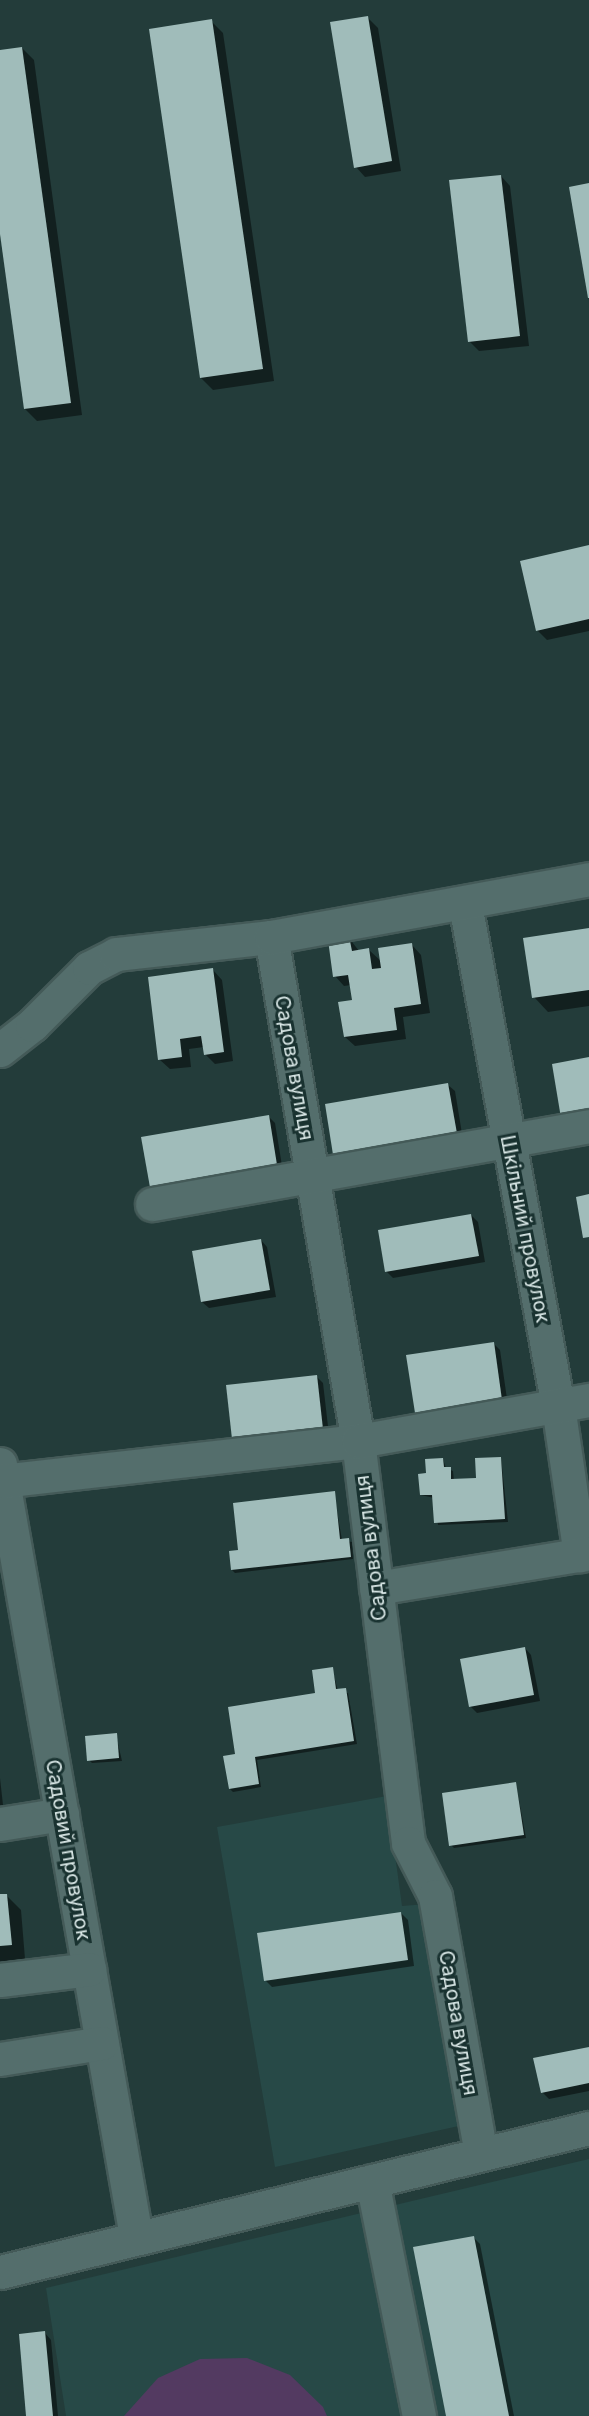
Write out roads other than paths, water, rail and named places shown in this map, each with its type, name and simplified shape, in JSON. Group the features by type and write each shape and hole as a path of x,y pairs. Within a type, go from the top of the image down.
{"street":[{"path":"0,1050 32,1025 89,968 116,954 271,937 465,904 589,879"},
{"name":"Шкільний провулок","path":"465,904 508,1140 573,1403 585,1554"},
{"name":"Садова вулиця","path":"271,937 358,1441 408,1843 435,1896 481,2154"},
{"path":"152,1204 589,1126"},
{"path":"1,1476 358,1441 573,1403"},
{"name":"Садовий провулок","path":"1,1476 136,2236"},
{"path":"376,1588 585,1554"},
{"path":"0,1824 62,1814"},
{"path":"0,1980 89,1969"},
{"path":"0,2059 102,2043"},
{"path":"0,2272 136,2236 589,2128"},
{"path":"372,2181 419,2416"}]}
